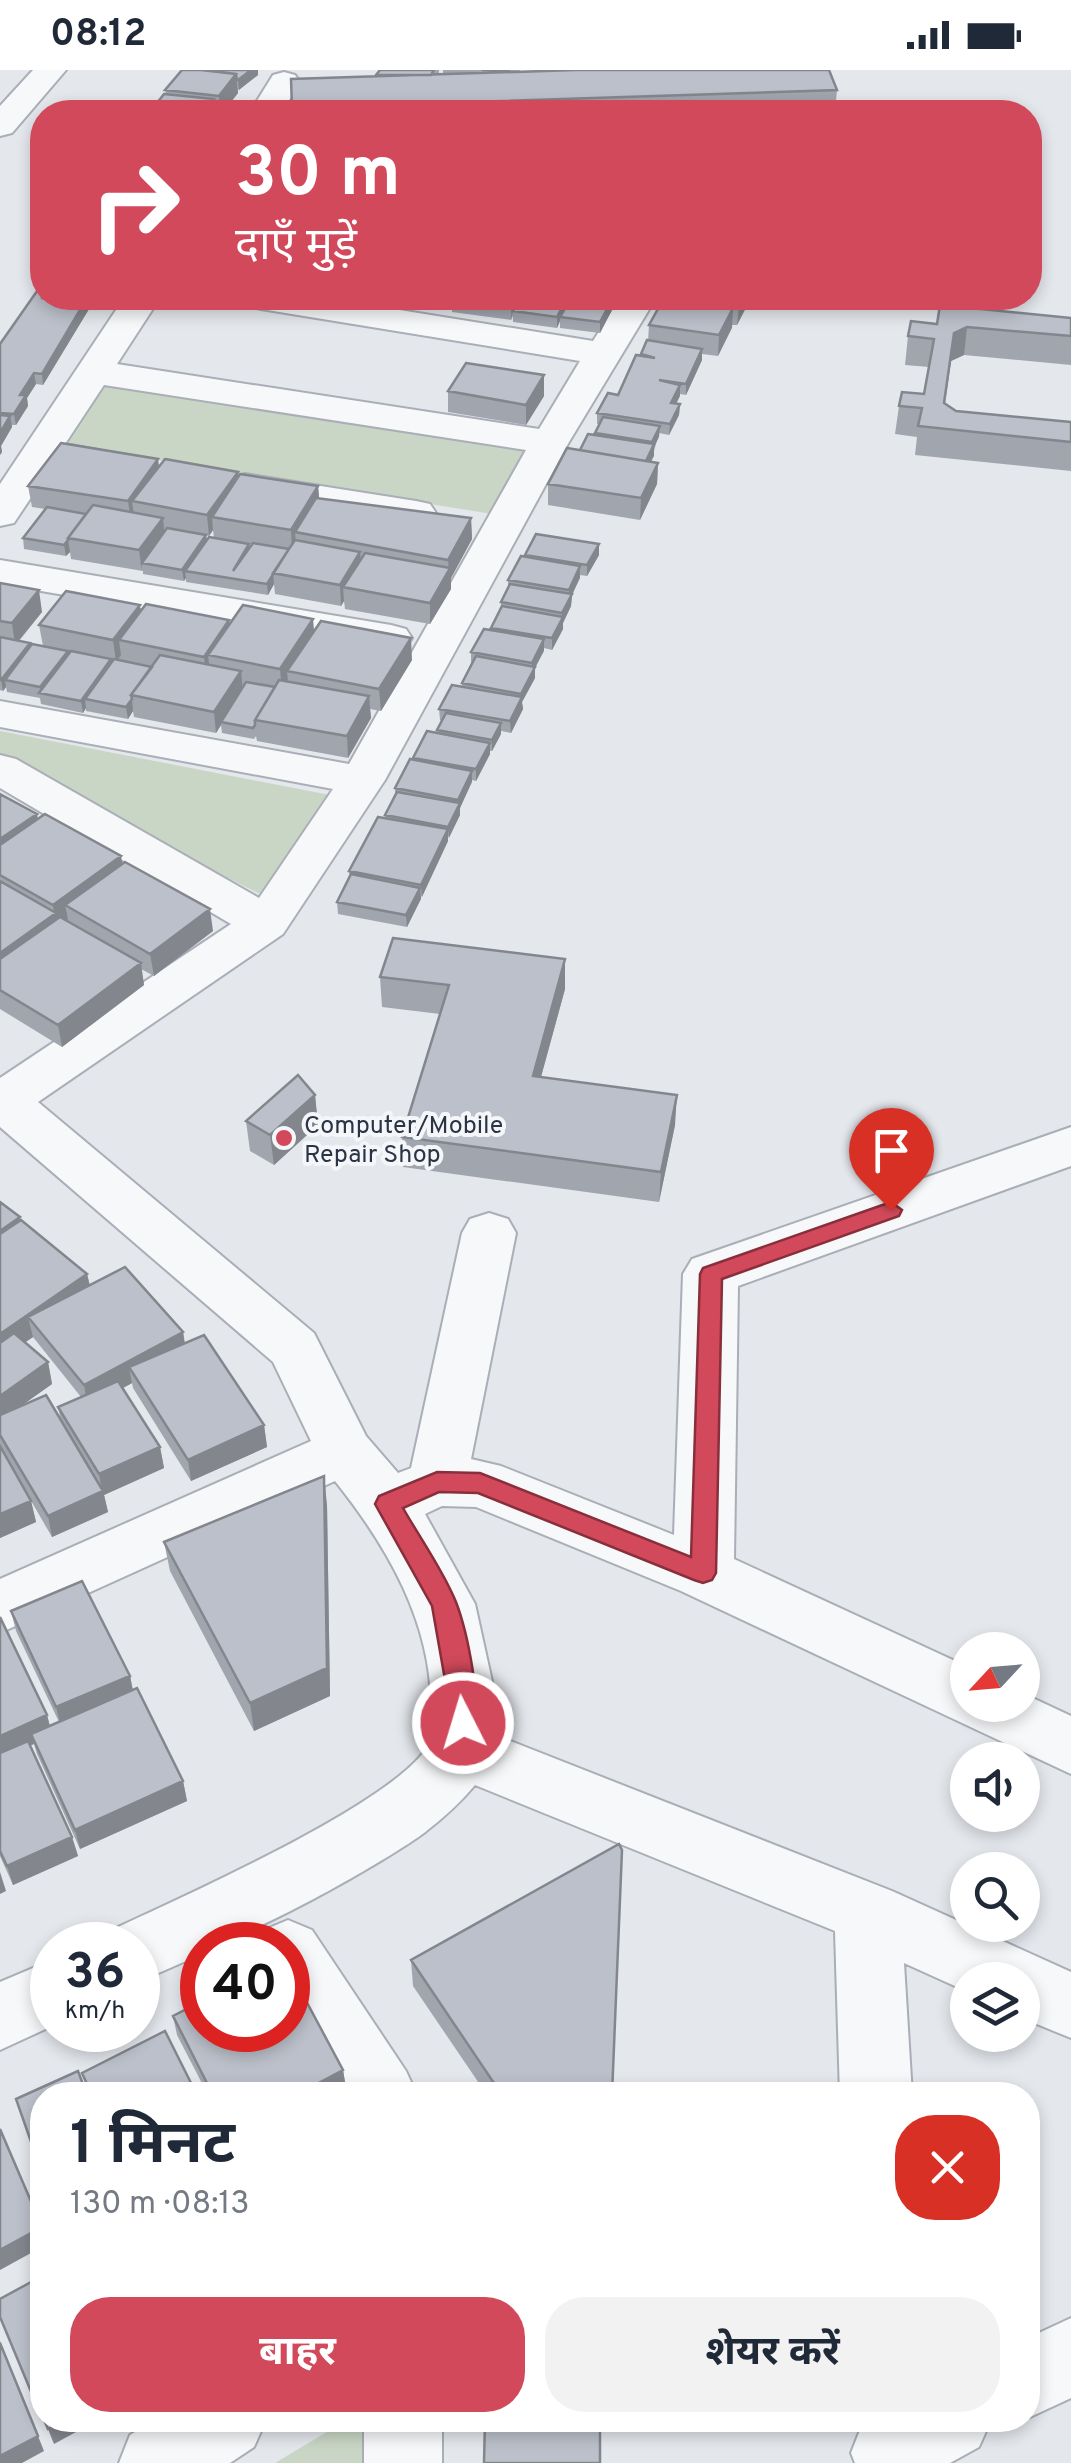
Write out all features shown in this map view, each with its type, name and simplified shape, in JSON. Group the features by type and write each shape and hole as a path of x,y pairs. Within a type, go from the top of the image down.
{"street":[{"path":"0,126 50,70"},
{"path":"273,100 284,82"},
{"path":"0,514 134,310"},
{"path":"334,310 603,354"},
{"path":"630,310 550,442 471,522 438,646 362,780 266,922 2,1100 294,1348 345,1451 412,1493 480,1483 703,1573 950,1689"},
{"path":"92,372 550,442"},
{"path":"40,452 156,471"},
{"path":"214,480 471,522"},
{"path":"0,572 438,646"},
{"path":"0,714 362,780"},
{"path":"0,768 266,922"},
{"path":"703,1573 711,1274 1071,1146"},
{"path":"284,1922 398,1815 437,1784 463,1751 463,1695 444,1604 412,1493 490,1233"},
{"path":"0,1607 345,1451"},
{"path":"1020,1722 1071,1746"},
{"path":"463,1751 868,1913 976,1962"},
{"path":"868,1913 875,2082"},
{"path":"310,1987 372,2082"},
{"path":"1040,1992 1071,2006"},
{"path":"0,2017 30,2003"},
{"path":"1040,2373 1071,2356"},
{"path":"158,2463 207,2432"},
{"path":"403,2432 403,2463"}],"green space":[{"path":"106,383 528,448 492,514 58,444"},
{"path":"0,731 330,795 264,896 0,764"},
{"path":"327,2432 372,2432 371,2463 275,2463"}],"building":[{"path":"182,70 236,74 219,96 165,90"},
{"path":"201,70 251,70 237,80 236,74"},
{"path":"380,70 434,70 431,75 376,75"},
{"path":"576,70 829,70 837,90 534,100 292,100 291,79"},
{"path":"164,94 214,99 213,100 159,100"},
{"path":"30,301 30,310 80,310 42,374 34,373 20,395 26,395 14,414 0,413 0,344"},
{"path":"514,310 561,310 557,317"},
{"path":"564,310 606,310 600,322 560,317"},
{"path":"657,310 732,310 719,335 649,325"},
{"path":"939,310 990,310 1071,318 1071,336 967,327 954,333 944,403 956,411 1071,422 1071,442 918,426 922,408 899,406 902,392 924,394 934,339 908,336 911,321 937,324"},
{"path":"647,340 702,349 686,384 659,380 680,385 671,403 680,404 670,424 597,413 608,393 618,395 636,355 655,358 641,354"},
{"path":"466,363 544,375 526,405 448,391"},
{"path":"0,415 10,416 0,433"},
{"path":"603,417 660,426 652,442 595,433"},
{"path":"588,434 654,444 646,461 580,450"},
{"path":"61,443 158,459 128,501 28,486"},
{"path":"567,448 658,463 641,498 548,484"},
{"path":"165,459 238,472 207,515 132,501"},
{"path":"240,474 318,486 291,530 212,517"},
{"path":"316,498 471,518 448,560 295,532"},
{"path":"93,505 163,518 139,550 68,538"},
{"path":"47,507 86,514 64,545 23,538"},
{"path":"167,528 206,535 182,570 142,563"},
{"path":"536,534 599,544 587,565 525,555"},
{"path":"209,537 249,544 233,571 253,543 289,549 267,584 185,571"},
{"path":"295,540 360,552 340,585 273,573"},
{"path":"365,553 450,568 430,603 343,587"},
{"path":"521,556 580,566 569,590 508,580"},
{"path":"0,583 39,590 12,623 0,621"},
{"path":"510,584 572,594 562,613 501,602"},
{"path":"66,591 140,605 113,640 39,625"},
{"path":"146,604 229,620 204,657 119,640"},
{"path":"243,605 313,619 280,669 208,655"},
{"path":"502,606 563,617 552,638 491,628"},
{"path":"321,621 411,638 379,689 287,671"},
{"path":"484,629 544,639 532,663 471,652"},
{"path":"0,637 30,643 1,680 0,679"},
{"path":"32,644 68,651 40,687 5,680"},
{"path":"71,651 111,659 81,701 39,693"},
{"path":"160,655 241,671 214,712 131,695"},
{"path":"476,656 535,667 521,694 462,683"},
{"path":"114,659 152,667 126,707 85,699"},
{"path":"279,680 369,696 347,736 255,720"},
{"path":"246,682 275,687 255,725 253,728 221,722"},
{"path":"452,685 522,697 510,721 439,709"},
{"path":"446,713 501,723 492,740 437,730"},
{"path":"427,731 490,743 476,769 413,758"},
{"path":"410,759 472,771 458,800 395,788"},
{"path":"397,792 460,803 448,827 385,815"},
{"path":"0,794 37,814 0,839"},
{"path":"45,814 121,856 53,905 0,875 0,845"},
{"path":"378,817 448,829 421,885 349,871"},
{"path":"125,862 210,909 150,954 65,905"},
{"path":"351,874 420,888 406,915 337,902"},
{"path":"0,881 56,913 0,953"},
{"path":"60,917 141,963 58,1025 0,990 0,959"},
{"path":"393,938 565,959 533,1076 677,1095 661,1172 402,1137 449,985 380,977"},
{"path":"298,1075 315,1095 270,1135 246,1121"},
{"path":"0,1202 20,1217 0,1231"},
{"path":"21,1220 87,1274 0,1334 0,1234"},
{"path":"125,1267 183,1332 84,1385 28,1317"},
{"path":"14,1333 48,1362 0,1396 0,1343"},
{"path":"204,1335 264,1425 188,1460 129,1367"},
{"path":"118,1381 160,1447 99,1474 58,1407"},
{"path":"46,1395 103,1491 48,1516 0,1435 0,1415"},
{"path":"0,1446 31,1501 0,1514"},
{"path":"324,1476 327,1668 250,1703 164,1542"},
{"path":"82,1581 130,1676 56,1707 11,1611"},
{"path":"0,1617 47,1715 0,1736"},
{"path":"137,1688 183,1781 75,1830 31,1734"},
{"path":"28,1741 72,1837 7,1866 0,1851 0,1753"},
{"path":"619,1844 622,1850 613,2082 493,2082 411,1960"},
{"path":"310,2008 343,2070 320,2082 206,2082 191,2052 310,2052"},
{"path":"165,2031 190,2082 86,2082 82,2073 124,2052 160,2052 160,2034"},
{"path":"78,2071 82,2082 54,2082"},
{"path":"30,2093 30,2139 16,2099"},
{"path":"0,2129 30,2199 30,2234 0,2250"},
{"path":"30,2283 30,2389 0,2317 0,2299"},
{"path":"0,2343 30,2416 30,2432 38,2436 0,2456"},
{"path":"485,2432 600,2432 600,2463 484,2463"}],"place":[{"name":"Computer/Mobile Repair Shop","path":"284,1138"}],"route":[{"path":"463,1723 463,1695 444,1604 388,1504 437,1482 480,1483 703,1573 711,1274 891,1210"}]}
